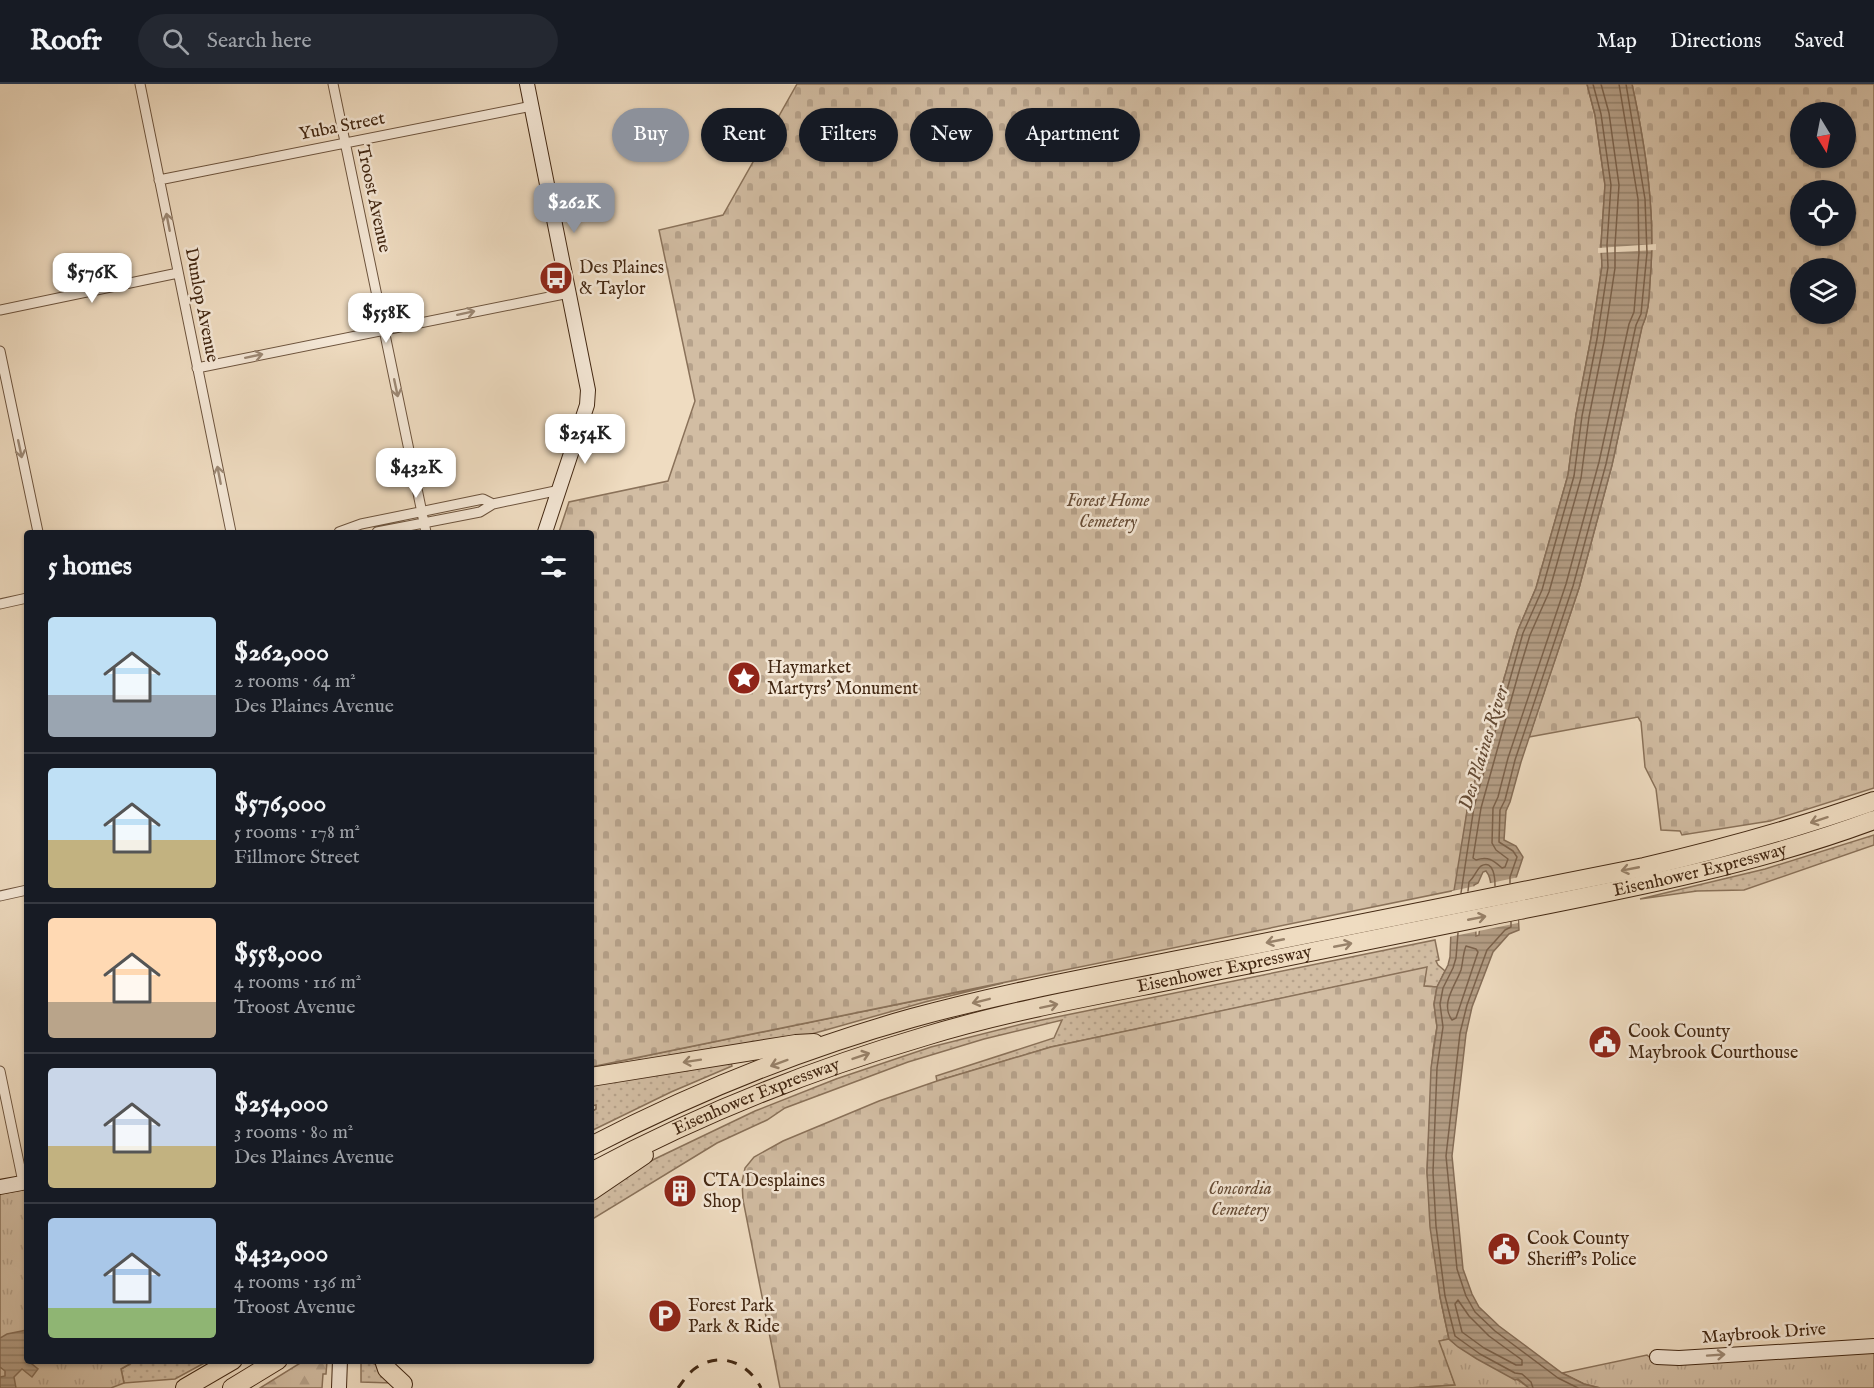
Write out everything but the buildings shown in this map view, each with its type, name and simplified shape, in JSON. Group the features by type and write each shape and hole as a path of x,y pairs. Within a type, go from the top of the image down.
{"highway":[{"name":"Eisenhower Expressway","path":"1519,901 1776,834 1874,801"},
{"name":"Eisenhower Expressway","path":"594,1144 699,1095 834,1043 912,1018 989,999 1519,901 1702,872 1813,842 1874,820"},
{"name":"Eisenhower Expressway","path":"594,1170 670,1132 796,1079 864,1055 970,1023 1435,918"},
{"path":"594,1077 796,1044 834,1043"},
{"path":"594,1189 636,1161 670,1132"},
{"path":"184,1388 226,1364"},
{"path":"232,1388 271,1364"},
{"path":"385,1364 387,1369 403,1384"}],"main road":[{"path":"527,84 588,390 587,405 546,530"},
{"path":"0,1187 24,1182"},
{"name":"Maybrook Drive","path":"1657,1357 1679,1358 1874,1346"},
{"path":"339,1388 340,1364"}],"street":[{"name":"Dunlop Avenue","path":"140,84 231,530"},
{"name":"Troost Avenue","path":"333,84 425,528"},
{"name":"Yuba Street","path":"159,180 532,106"},
{"path":"0,310 178,273"},
{"path":"197,368 569,293"},
{"path":"0,351 38,530"},
{"path":"401,530 425,528 480,512 493,504 560,490"},
{"path":"344,530 361,524 483,499 493,504"},
{"path":"0,604 24,599"},
{"path":"0,896 24,891"},
{"path":"0,1071 24,1178"}],"green space":[{"name":"Forest Home Cemetery","path":"797,84 1587,84 1595,115 1605,185 1602,266 1591,338 1576,415 1568,475 1536,588 1518,630 1468,805 1456,890 594,1066 594,530 560,530 569,502 668,481 695,401 659,230 723,215 753,162 787,162 787,108 783,108"},
{"path":"1632,84 1874,84 1874,788 1770,821 1682,835 1680,831 1661,830 1656,789 1645,767 1641,722 1638,717 1529,737 1579,588 1612,465 1647,310 1652,232 1645,157"},
{"path":"1874,835 1874,845 1744,890 1697,891 1640,899 1765,869"},
{"path":"1435,940 1439,960 1436,961 1445,971 1437,987 1424,986 1426,968 1051,1047 937,1081 936,1076 1054,1038 1062,1020 984,1039 908,1062 785,1108 767,1120 717,1143 594,1218 594,1195 638,1167 755,1111 836,1079 931,1047 1022,1024"},
{"name":"Concordia Cemetery","path":"1427,967 1424,986 1437,987 1434,1004 1437,1027 1433,1050 1427,1172 1440,1297 1449,1339 1440,1341 1455,1385 1409,1388 780,1388 743,1200 742,1182 745,1168 754,1157 783,1141 879,1101 1051,1047"},
{"path":"1003,983 801,1037 594,1072 594,1066"},
{"path":"730,1060 732,1066 671,1092 594,1130 596,1105 594,1105 594,1082"},
{"path":"24,1190 24,1364 130,1364 121,1369 124,1383 111,1388 0,1388 0,1194"},
{"path":"1449,1339 1468,1353 1510,1375 1529,1388 1409,1388 1455,1385 1439,1341"},
{"path":"1874,1351 1874,1388 1600,1388 1584,1384 1562,1373 1647,1355 1655,1362"},
{"path":"130,1364 202,1364 175,1379 124,1383 121,1369"},
{"path":"299,1364 327,1364 322,1388 260,1388"},
{"path":"361,1364 375,1364 391,1383 361,1382"}],"water":[{"path":"1587,84 1632,84 1642,133 1651,207 1652,256 1648,304 1612,465 1579,588 1506,811 1504,840 1516,846 1523,857 1516,878 1519,930 1509,934 1493,952 1472,1007 1466,1034 1452,1156 1463,1269 1479,1307 1499,1326 1562,1373 1584,1384 1600,1388 1529,1388 1518,1379 1515,1380 1477,1359 1449,1339 1440,1297 1430,1227 1427,1172 1431,1068 1437,1027 1434,1004 1437,987 1450,957 1452,903 1468,805 1518,630 1536,588 1568,475 1602,266 1605,185 1595,115","holes":["1486,871 1490,878 1490,894 1479,935 1476,936 1474,885 1478,883 1483,872"]},
{"path":"24,1331 24,1364 32,1364 38,1369 32,1377 22,1369 14,1377 16,1388 0,1388 0,1377 5,1376 5,1371 0,1367 0,1338"}],"pier":[{"path":"1656,244 1656,250 1598,253 1598,248"},
{"path":"1519,877 1518,923 1449,937 1449,903 1452,891 1480,885 1477,887 1478,925 1486,901 1486,884"}],"railway":[{"path":"678,1388 694,1369 706,1362 716,1360 734,1362 749,1372 761,1388"}],"place":[{"name":"Des Plaines & Taylor","path":"556,278"},
{"name":"Haymarket Martyrs' Monument","path":"744,678"},
{"name":"Cook County Maybrook Courthouse","path":"1605,1042"},
{"name":"CTA Desplaines Shop","path":"680,1191"},
{"name":"Cook County Sheriff's Police","path":"1504,1249"},
{"name":"Forest Park Park & Ride","path":"665,1316"}],"water label":[{"name":"Des Plaines River","path":"1484,748"}]}
